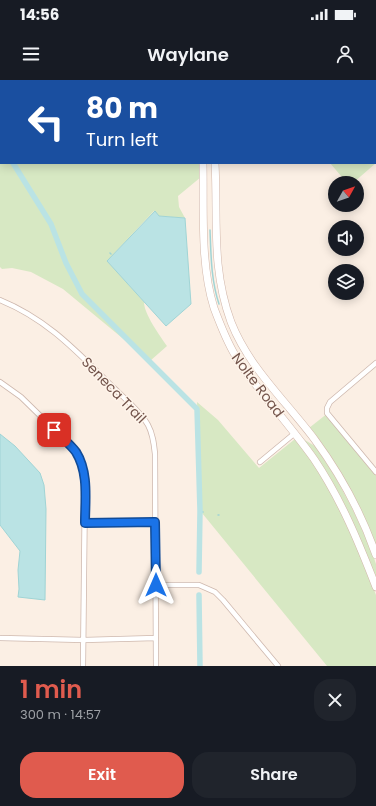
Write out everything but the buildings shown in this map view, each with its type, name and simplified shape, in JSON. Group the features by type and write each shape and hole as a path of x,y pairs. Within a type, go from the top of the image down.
{"street":[{"name":"Nolte Road","path":"203,164 204,242 207,274 214,306 224,336 250,378 295,433 335,494 351,524 376,587"},
{"name":"Nolte Road","path":"215,164 216,252 220,285 232,322 246,352 260,372 317,443 335,471 354,506 376,555"},
{"name":"Seneca Trail","path":"0,300 17,307 45,324 65,340 141,415 152,432 155,454 156,666"},
{"path":"376,363 330,402 327,408 327,413 329,416 376,472"},
{"path":"0,382 20,397 65,440 76,453 82,466 85,482 84,666"},
{"path":"260,462 295,433 317,443"},
{"path":"85,523 155,522"},
{"path":"156,585 199,585 215,592 278,666"},
{"path":"0,638 84,640 156,638"}],"green space":[{"path":"0,164 200,164 201,177 178,196 179,207 185,218 159,216 154,211 107,261 144,302 149,319 167,346 150,361 63,289 31,272 12,268 2,269 0,267"},
{"path":"331,164 375,164 361,176 341,176"},
{"path":"197,402 218,420 259,468 295,439 312,462 333,495 358,550 376,595 376,666 327,666 202,513"},
{"path":"328,413 376,473 376,546 321,442 309,428"},
{"path":"303,439 315,446 333,473 352,508 371,549 376,564 376,579 353,523 338,492"}],"water":[{"path":"155,211 159,216 185,218 191,304 166,326 107,261"},
{"path":"0,434 15,446 40,473 44,485 46,509 45,600 18,597 20,551 0,525"}],"waterway":[{"path":"14,164 51,224 66,263 82,294 197,409 200,511 199,572"},
{"path":"210,230 213,277 219,304"},
{"path":"199,595 200,666"}],"route":[{"path":"54,430 76,453 82,466 85,482 85,523 155,522 156,585"}]}
